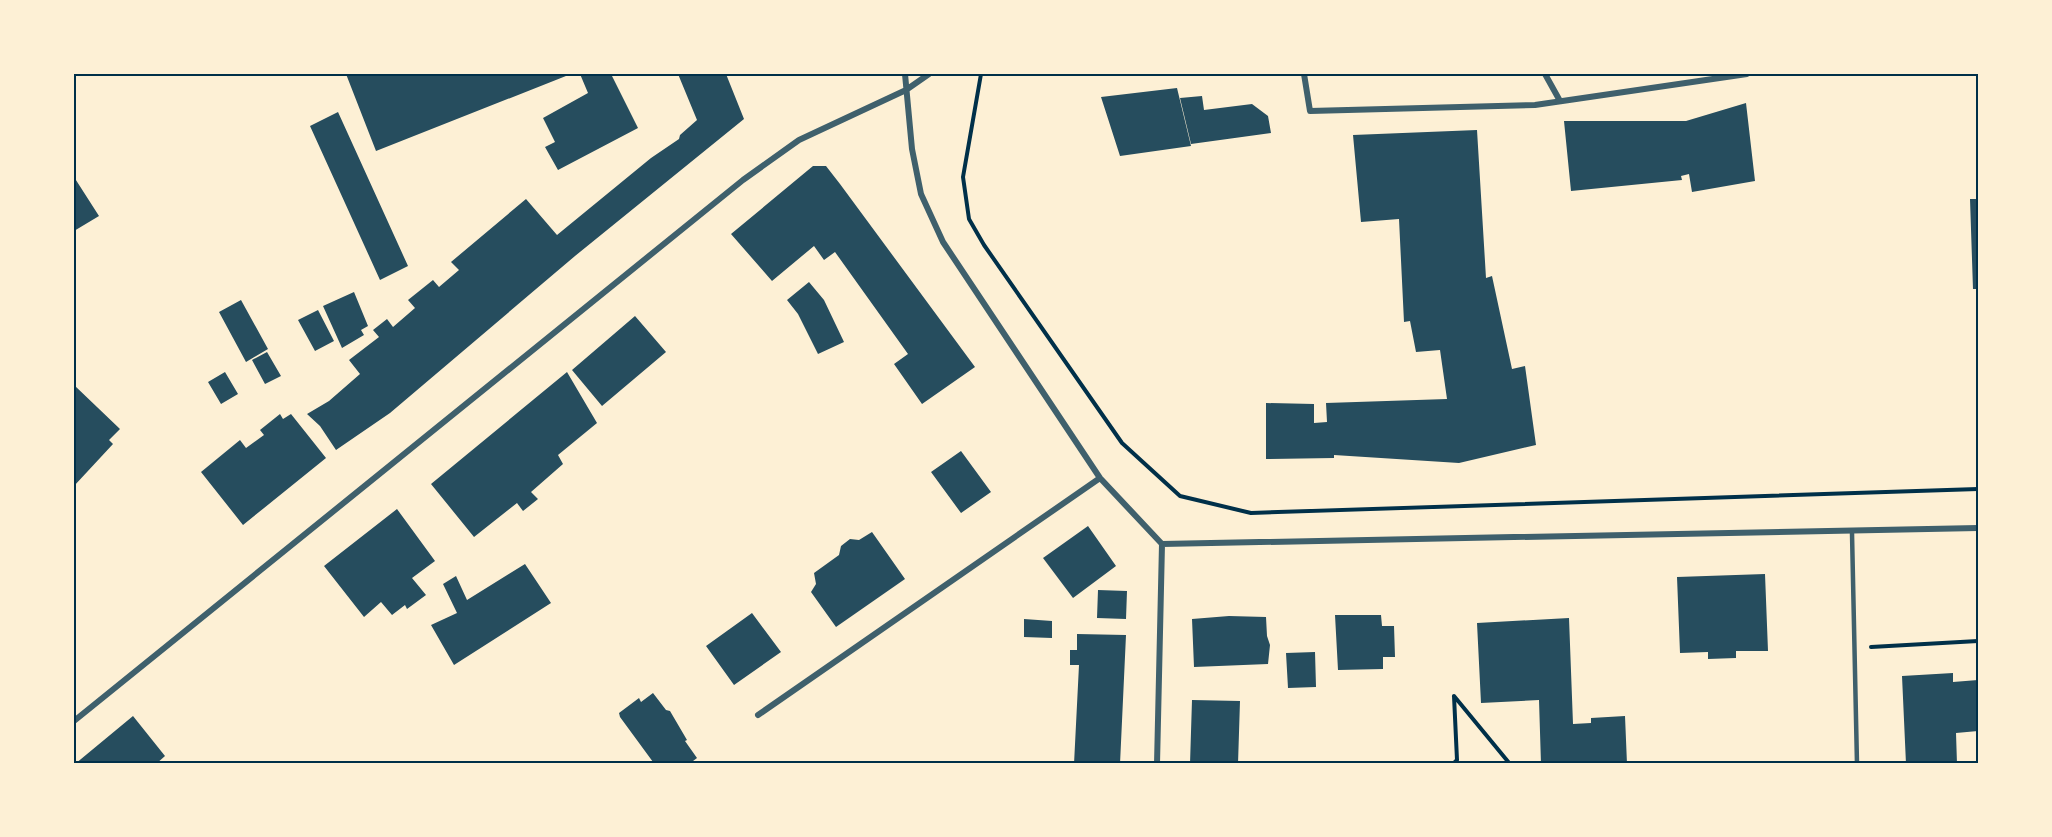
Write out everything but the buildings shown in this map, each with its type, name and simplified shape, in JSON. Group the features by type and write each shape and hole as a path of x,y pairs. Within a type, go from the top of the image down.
{"street":[{"path":"905,74 912,149 921,194 943,242 1100,478 1162,544 1157,764"},
{"path":"74,721 743,180 799,140 906,90 929,74"},
{"path":"1304,74 1310,111 1535,105 1747,74"},
{"path":"1545,74 1560,101"},
{"path":"758,715 1100,478"},
{"path":"1162,544 1852,533 1978,528"}],"lane":[{"path":"1852,533 1857,764"}],"path":[{"path":"981,74 963,177 969,219 984,245 1122,443 1180,496 1251,513 1978,489"},
{"path":"1855,648 1978,641"},
{"path":"1453,764 1457,760 1454,696 1510,764"}]}
